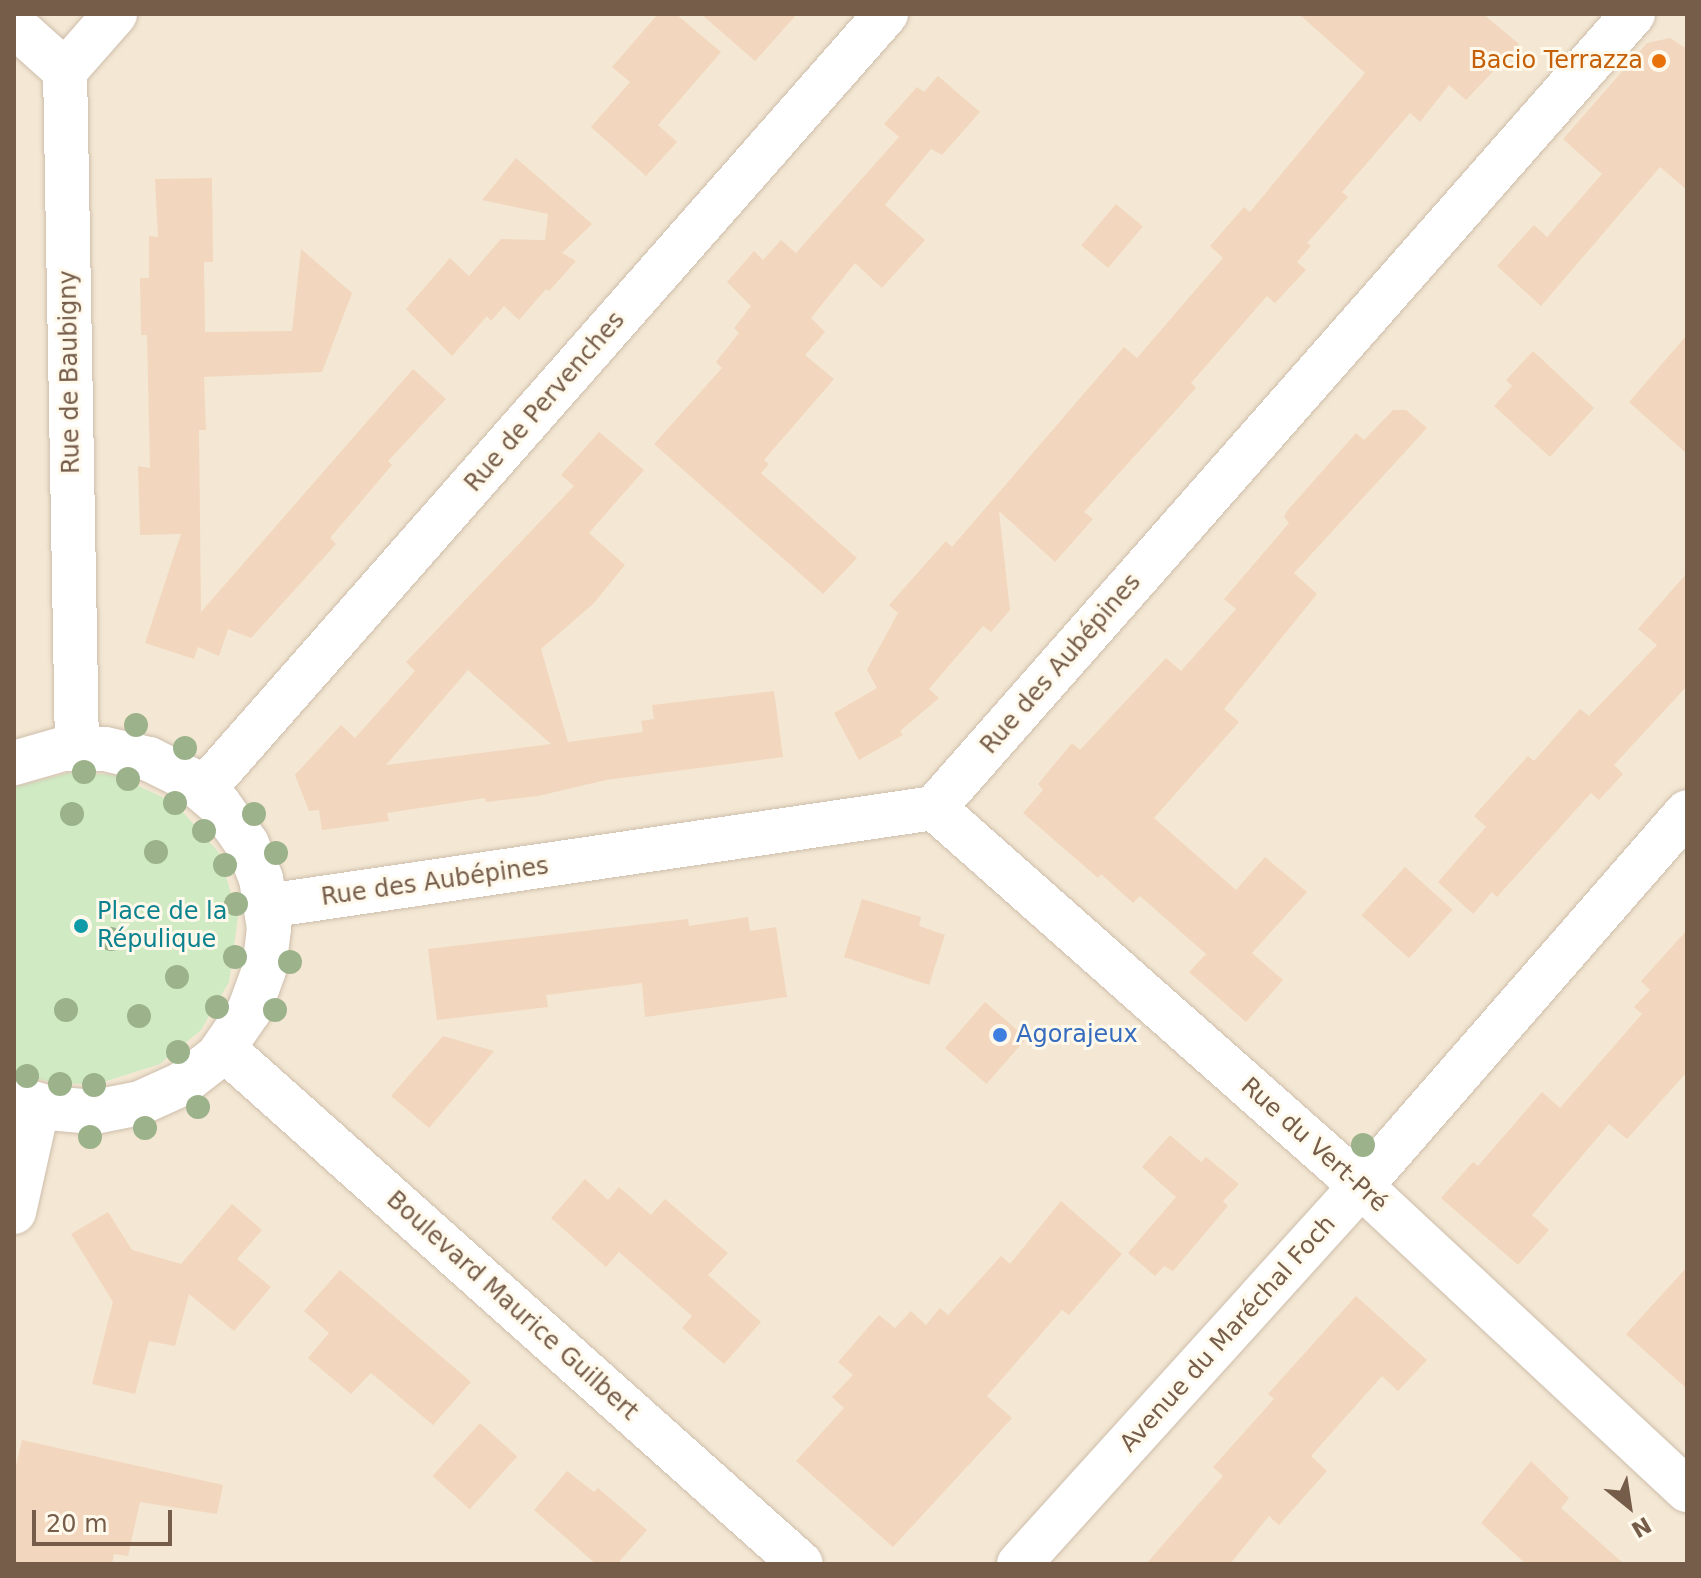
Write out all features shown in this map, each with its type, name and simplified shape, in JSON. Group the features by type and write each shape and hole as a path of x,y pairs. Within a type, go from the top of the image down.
{"street":[{"path":"14,25 65,71 115,14"},
{"name":"Rue de Pervenches","path":"203,790 886,14"},
{"name":"Rue des Aubépines","path":"267,906 934,808 1633,14"},
{"name":"Rue de Baubigny","path":"65,71 77,749"},
{"path":"14,763 77,749 149,759 203,790 247,844 267,906 268,949 258,992 224,1049 182,1084 140,1103 94,1112 26,1101 14,1212"},
{"name":"Rue du Vert-Pré","path":"934,808 1361,1186 1687,1490"},
{"name":"Avenue du Maréchal Foch","path":"1019,1564 1361,1186 1687,812"},
{"name":"Boulevard Maurice Guilbert","path":"224,1049 801,1564"}],"shaded area":[{"path":"14,14 1687,14 1687,1564 14,1564"}],"green space":[{"path":"72,772 115,775 175,803 219,853 238,917 229,982 201,1030 160,1064 94,1085 49,1082 14,1071 14,787"}],"building":[{"path":"658,14 676,14 721,52 658,125 677,142 646,176 591,127 630,82 612,67"},
{"path":"701,14 797,14 755,61"},
{"path":"1299,14 1483,14 1519,44 1466,100 1449,85 1420,122 1410,113 1342,192 1348,197 1307,243 1311,246 1297,262 1306,270 1275,303 1267,296 1191,383 1196,388 1084,512 1093,519 1055,562 999,511 1010,610 991,632 983,626 929,689 939,698 900,731 903,735 859,760 834,713 877,688 867,670 898,613 889,605 946,541 952,547 1124,347 1137,358 1223,258 1210,246 1244,207 1250,212 1365,73"},
{"path":"1670,38 1687,49 1687,190 1660,167 1541,306 1497,266 1534,225 1547,237 1602,174 1563,139 1647,43"},
{"path":"938,76 980,112 942,155 931,149 885,205 925,240 882,288 855,263 811,318 825,332 805,355 834,379 764,460 769,464 761,473 857,558 823,594 654,444 722,368 716,362 739,333 734,328 751,306 727,282 754,251 763,260 781,240 796,253 899,137 884,124 917,87 924,92"},
{"path":"516,158 592,224 562,253 576,261 519,320 504,306 491,321 487,316 452,356 406,309 450,258 469,276 501,239 545,240 548,214 482,200"},
{"path":"212,178 213,262 204,262 205,332 292,331 301,249 352,293 322,372 204,377 206,430 199,430 201,612 413,369 446,399 388,461 392,465 330,538 336,544 251,638 228,629 219,656 198,647 194,659 145,643 181,534 140,535 138,466 150,468 147,335 141,335 140,278 149,278 149,236 158,237 155,179"},
{"path":"1116,204 1143,226 1108,268 1081,245"},
{"path":"1687,335 1687,454 1629,402"},
{"path":"1533,351 1594,408 1550,457 1494,406 1512,386 1506,380"},
{"path":"1393,410 1406,410 1427,428 1294,573 1317,594 1224,709 1239,722 1154,818 1236,890 1265,857 1307,892 1252,953 1283,980 1246,1022 1189,972 1206,954 1140,896 1133,903 1101,874 1098,878 1023,813 1043,790 1038,784 1072,743 1080,750 1166,658 1181,671 1236,609 1224,599 1289,523 1284,517 1287,511 1356,433 1364,440"},
{"path":"599,432 644,470 589,533 625,565 593,604 541,649 568,742 643,732 641,721 654,719 652,705 774,691 783,757 606,780 538,796 486,802 485,798 387,813 389,821 322,830 319,810 309,811 295,775 341,725 355,738 415,671 406,662 574,486 561,475","holes":["468,670 551,744 386,765"]},
{"path":"1687,573 1687,686 1614,765 1623,774 1599,800 1591,793 1497,897 1492,892 1473,914 1438,882 1486,827 1474,816 1528,756 1534,761 1580,709 1589,716 1657,645 1638,629"},
{"path":"1405,867 1453,910 1409,958 1362,915"},
{"path":"862,899 921,917 919,926 945,935 929,985 844,957"},
{"path":"748,917 750,931 776,927 787,997 645,1017 642,983 546,995 548,1007 437,1020 428,949 688,919 689,926"},
{"path":"1687,930 1687,1072 1627,1139 1609,1124 1532,1215 1549,1230 1518,1265 1441,1198 1473,1162 1478,1166 1542,1092 1560,1108 1642,1014 1634,1007 1650,990 1641,981"},
{"path":"985,1002 1027,1038 986,1084 945,1048"},
{"path":"443,1036 494,1051 429,1128 391,1096"},
{"path":"1170,1135 1201,1162 1206,1157 1239,1184 1223,1201 1228,1206 1173,1271 1164,1266 1155,1276 1128,1253 1176,1197 1142,1167"},
{"path":"585,1179 608,1200 619,1187 651,1215 665,1199 728,1253 708,1275 761,1322 724,1364 682,1328 692,1316 619,1252 606,1267 551,1218"},
{"path":"1061,1201 1122,1254 1069,1315 1062,1310 987,1396 1012,1418 893,1547 796,1461 844,1408 832,1397 853,1375 838,1362 879,1315 895,1328 911,1311 926,1325 940,1308 948,1315 1001,1256 1010,1264"},
{"path":"232,1204 262,1230 237,1259 271,1287 234,1331 189,1294 175,1346 149,1341 135,1394 92,1384 113,1302 71,1234 108,1212 132,1250 181,1264"},
{"path":"1687,1267 1687,1389 1626,1334"},
{"path":"340,1270 471,1382 433,1425 371,1373 351,1394 308,1358 329,1333 304,1311"},
{"path":"1356,1296 1427,1360 1398,1391 1382,1376 1311,1456 1327,1471 1279,1525 1269,1516 1230,1564 1146,1564 1223,1476 1213,1467 1274,1399 1268,1394"},
{"path":"480,1423 517,1456 470,1509 432,1476"},
{"path":"22,1440 223,1485 217,1514 140,1502 128,1556 114,1554 112,1564 14,1564 14,1474"},
{"path":"1531,1461 1569,1498 1561,1508 1624,1564 1526,1564 1481,1523"},
{"path":"567,1471 594,1492 598,1488 647,1530 617,1564 596,1564 534,1510"}],"place":[{"name":"Bacio Terrazza","path":"1659,61"},
{"name":"Place de la Répulique","path":"81,926"},
{"name":"Agorajeux","path":"1000,1035"}]}
